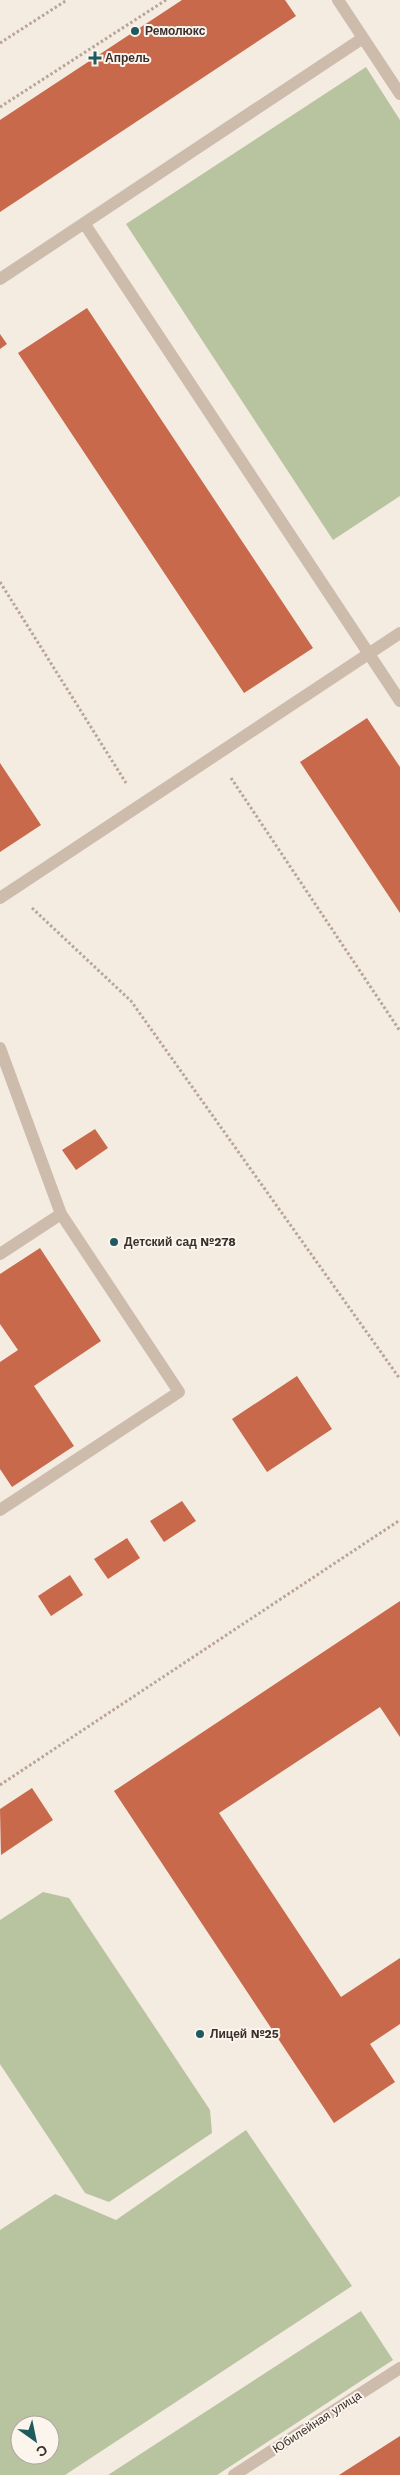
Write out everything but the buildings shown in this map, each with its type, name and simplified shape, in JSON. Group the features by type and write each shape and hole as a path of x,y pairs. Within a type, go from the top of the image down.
{"street":[{"path":"338,0 400,94"},
{"path":"0,279 363,38"},
{"path":"84,223 400,701"},
{"path":"0,898 400,633"},
{"path":"0,1048 61,1214 178,1392 0,1510"},
{"path":"0,1254 61,1214"},
{"name":"Юбилейная улица","path":"234,2475 400,2368"}],"path":[{"path":"0,43 66,0"},
{"path":"0,107 166,0"},
{"path":"0,582 140,805"},
{"path":"216,754 400,1031"},
{"path":"12,890 131,1001 400,1379"},
{"path":"0,1785 400,1520"}],"green space":[{"path":"366,67 400,120 400,496 333,540 126,224"},
{"path":"43,1892 69,1898 210,2110 212,2133 109,2202 85,2193 0,2064 0,1920"},
{"path":"246,2130 352,2286 65,2475 0,2475 0,2230 55,2194 116,2220"},
{"path":"361,2311 393,2360 217,2475 108,2475"}],"place":[{"name":"Ремолюкс","path":"135,31"},
{"name":"Апрель","path":"95,58"},
{"name":"Детский сад №278","path":"114,1242"},
{"name":"Лицей №25","path":"200,2034"}]}
